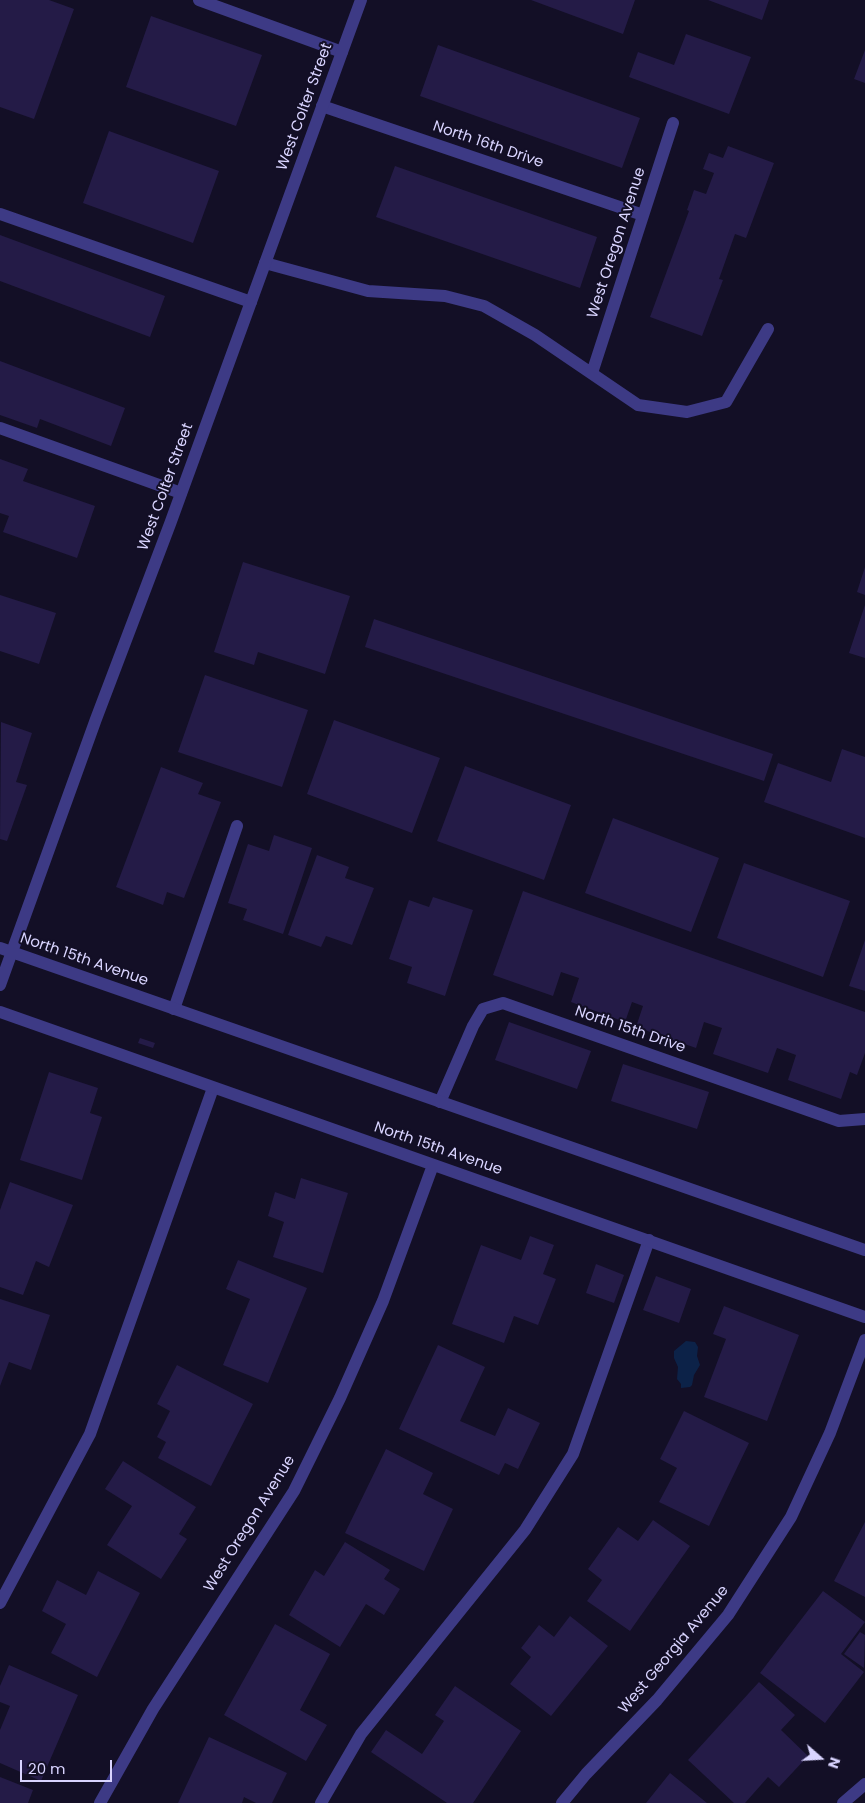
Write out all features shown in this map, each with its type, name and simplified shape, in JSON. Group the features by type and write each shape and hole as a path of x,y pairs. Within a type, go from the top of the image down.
{"street":[{"path":"199,0 342,52"},
{"name":"West Colter Street","path":"0,985 6,950 181,493 361,0"},
{"name":"North 16th Drive","path":"322,106 643,215"},
{"name":"West Oregon Avenue","path":"592,373 674,123"},
{"path":"0,214 251,302"},
{"path":"265,263 368,291 445,296 484,306 535,335 638,405 687,412 726,402 768,329"},
{"path":"0,428 181,493"},
{"path":"174,1009 237,826"},
{"name":"North 15th Avenue","path":"6,950 865,1250"},
{"name":"North 15th Drive","path":"440,1102 473,1026 483,1009 503,1003 839,1121 865,1120"},
{"name":"North 15th Avenue","path":"0,1012 865,1317"},
{"path":"0,1603 90,1434 213,1088"},
{"name":"West Oregon Avenue","path":"100,1803 153,1709 294,1491 340,1398 383,1301 433,1165"},
{"path":"321,1803 361,1734 525,1530 573,1454 649,1240"},
{"name":"West Georgia Avenue","path":"562,1803 586,1774 657,1700 728,1616 791,1517 830,1433 865,1340"},
{"path":"843,1803 865,1784"}],"water":[{"path":"686,1341 695,1342 698,1347 697,1356 700,1365 694,1375 692,1385 681,1388 681,1384 677,1379 678,1367 674,1358 674,1351"}],"building":[{"path":"0,0 49,0 74,9 34,119 0,107"},
{"path":"531,0 635,0 623,34"},
{"path":"708,0 769,0 762,20"},
{"path":"151,16 262,55 236,126 126,87"},
{"path":"686,34 751,57 729,114 629,77 638,52 674,65"},
{"path":"438,45 640,118 622,168 420,96"},
{"path":"865,50 865,83 854,79"},
{"path":"109,131 219,171 193,243 83,203"},
{"path":"728,146 774,163 746,238 735,234 719,279 723,280 702,336 650,317 689,211 687,210 694,190 706,194 714,173 703,169 709,153 723,158"},
{"path":"395,166 597,237 580,288 376,217"},
{"path":"0,235 165,296 150,337 0,281"},
{"path":"0,361 125,408 111,446 40,419 37,428 0,415"},
{"path":"0,459 28,469 23,481 95,506 77,558 3,532 9,516 0,513"},
{"path":"243,562 350,596 325,674 258,652 254,665 214,652"},
{"path":"865,567 865,595 857,592"},
{"path":"0,595 56,613 39,664 0,651"},
{"path":"865,605 865,658 849,653"},
{"path":"374,619 773,754 764,781 365,647"},
{"path":"205,675 308,710 282,787 178,752"},
{"path":"334,720 440,758 412,833 307,794"},
{"path":"1,722 32,733 16,782 27,785 7,841 0,839"},
{"path":"842,749 865,757 865,838 764,802 778,763 831,782"},
{"path":"465,766 571,805 544,880 437,841"},
{"path":"161,767 203,783 198,794 221,802 184,898 167,892 163,905 116,887"},
{"path":"613,818 719,858 691,932 585,893"},
{"path":"274,835 312,848 283,934 243,920 247,909 228,903 248,844 269,851"},
{"path":"317,855 349,867 345,878 374,888 352,945 326,936 321,947 288,935"},
{"path":"744,863 850,901 823,977 717,938"},
{"path":"523,891 865,1012 865,1053 857,1075 850,1072 841,1099 788,1080 796,1055 777,1048 768,1073 713,1054 722,1028 704,1022 696,1048 636,1027 643,1006 632,1002 625,1022 571,1002 579,978 561,972 553,996 493,975"},
{"path":"433,897 473,910 445,996 407,983 412,967 389,959 409,900 429,907"},
{"path":"865,940 865,991 849,986"},
{"path":"509,1022 591,1051 577,1089 495,1060"},
{"path":"140,1038 155,1043 153,1048 138,1043"},
{"path":"623,1064 709,1092 697,1129 611,1101"},
{"path":"49,1072 98,1088 90,1113 102,1117 82,1180 20,1160"},
{"path":"301,1178 348,1193 323,1273 273,1257 284,1222 268,1216 275,1192 295,1199"},
{"path":"10,1182 73,1205 49,1267 36,1261 23,1295 0,1287 0,1210"},
{"path":"530,1236 554,1245 543,1274 556,1279 538,1325 514,1316 504,1343 452,1324 481,1245 521,1260"},
{"path":"238,1260 307,1288 268,1383 223,1365 250,1299 226,1289"},
{"path":"596,1264 624,1275 614,1303 586,1293"},
{"path":"656,1276 691,1289 679,1323 643,1310"},
{"path":"0,1299 50,1315 31,1370 9,1362 0,1386"},
{"path":"724,1306 799,1335 767,1421 704,1397 726,1339 713,1334"},
{"path":"438,1345 485,1367 460,1421 495,1436 508,1408 540,1423 518,1469 505,1463 499,1475 399,1429"},
{"path":"177,1365 253,1404 211,1486 158,1458 166,1442 157,1437 170,1411 157,1404"},
{"path":"684,1411 749,1443 709,1526 659,1502 677,1468 660,1459"},
{"path":"386,1449 433,1473 423,1494 453,1509 424,1571 345,1533"},
{"path":"123,1461 196,1507 179,1534 187,1539 161,1579 107,1545 132,1506 105,1489"},
{"path":"653,1520 690,1546 630,1631 587,1601 602,1580 588,1569 618,1527 638,1541"},
{"path":"865,1522 865,1597 834,1581"},
{"path":"345,1542 390,1570 384,1579 400,1589 384,1615 366,1604 340,1647 289,1615 315,1570 324,1576"},
{"path":"98,1571 140,1593 97,1677 51,1653 66,1624 42,1611 57,1580 86,1595"},
{"path":"823,1591 865,1622 841,1654 864,1672 825,1723 760,1673"},
{"path":"570,1616 608,1646 551,1716 510,1684 531,1657 521,1648 539,1625 554,1637"},
{"path":"275,1624 330,1654 300,1710 327,1725 306,1761 224,1715"},
{"path":"860,1632 865,1635 864,1668 844,1654"},
{"path":"9,1665 78,1695 41,1781 0,1763 0,1730 10,1706 0,1702 0,1686"},
{"path":"759,1682 795,1715 781,1730 808,1756 779,1787 768,1777 745,1803 734,1803 688,1760"},
{"path":"455,1686 521,1731 473,1803 447,1803 371,1752 386,1730 422,1754 444,1721 435,1715"},
{"path":"209,1737 287,1773 272,1803 256,1803 244,1797 242,1803 178,1803"},
{"path":"670,1773 707,1803 646,1803"},
{"path":"0,1777 33,1790 28,1803 0,1803"}]}
